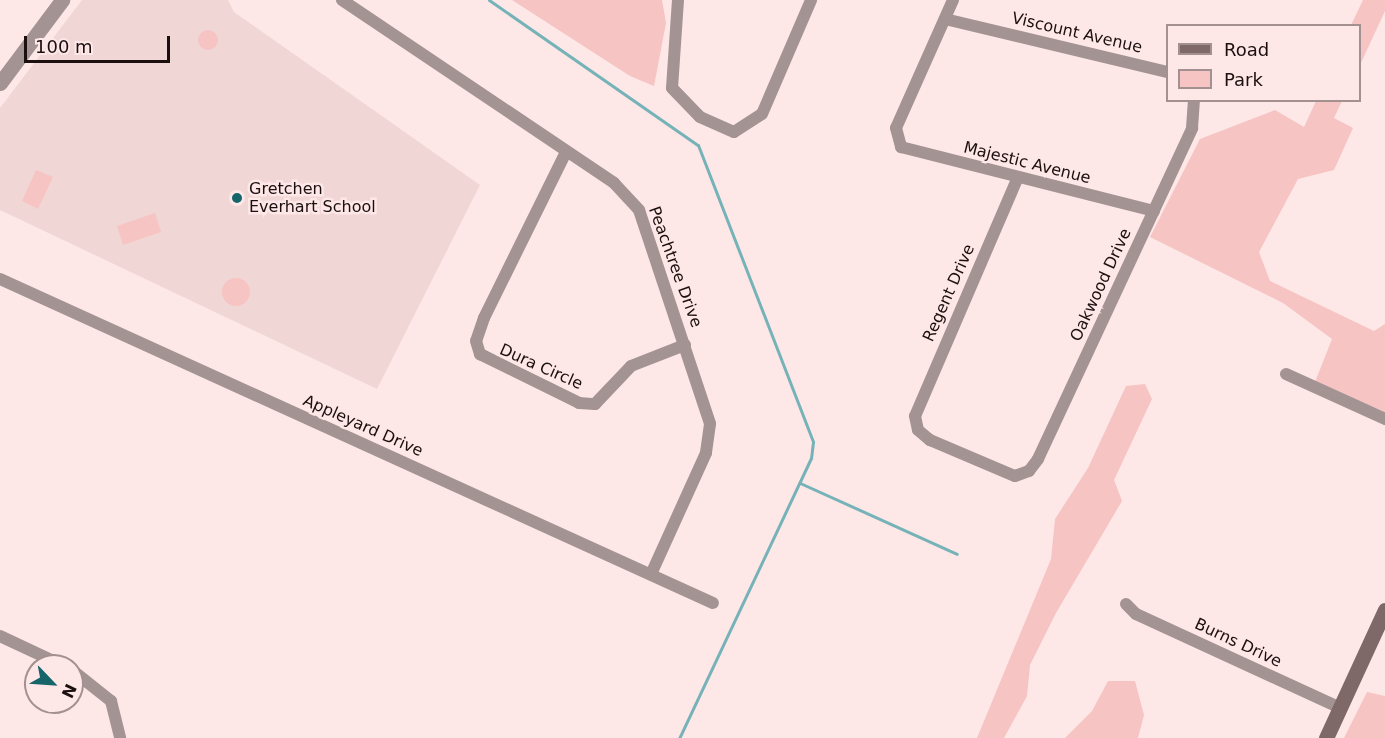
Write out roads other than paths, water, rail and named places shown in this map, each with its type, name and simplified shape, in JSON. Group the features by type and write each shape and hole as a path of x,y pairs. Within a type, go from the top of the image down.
{"main road":[{"path":"1326,738 1385,610"}],"street":[{"path":"0,83 62,0"},
{"name":"Peachtree Drive","path":"342,0 566,152 633,201 707,408 710,437 651,574"},
{"path":"678,0 672,88 700,117 734,132 762,114 811,0"},
{"path":"945,19 953,0"},
{"name":"Viscount Avenue","path":"945,19 1166,72"},
{"name":"Majestic Avenue","path":"945,19 902,112 895,140 907,150 1154,211"},
{"name":"Oakwood Drive","path":"1022,475 1038,459 1192,129 1194,102"},
{"name":"Dura Circle","path":"566,152 484,318 476,341 480,354 579,403 595,404 631,366 686,345"},
{"name":"Regent Drive","path":"1018,177 917,405 915,423 930,440 1022,475"},
{"name":"Appleyard Drive","path":"0,279 713,603"},
{"path":"1286,374 1385,419"},
{"name":"Burns Drive","path":"1126,604 1136,614 1340,708"},
{"path":"0,636 38,654"},
{"path":"84,680 111,701 120,738"}],"waterway":[{"path":"489,0 698,145 813,442 811,458 679,738"},
{"path":"800,483 957,554"}],"place":[{"name":"Gretchen Everhart School","path":"237,198"}]}
